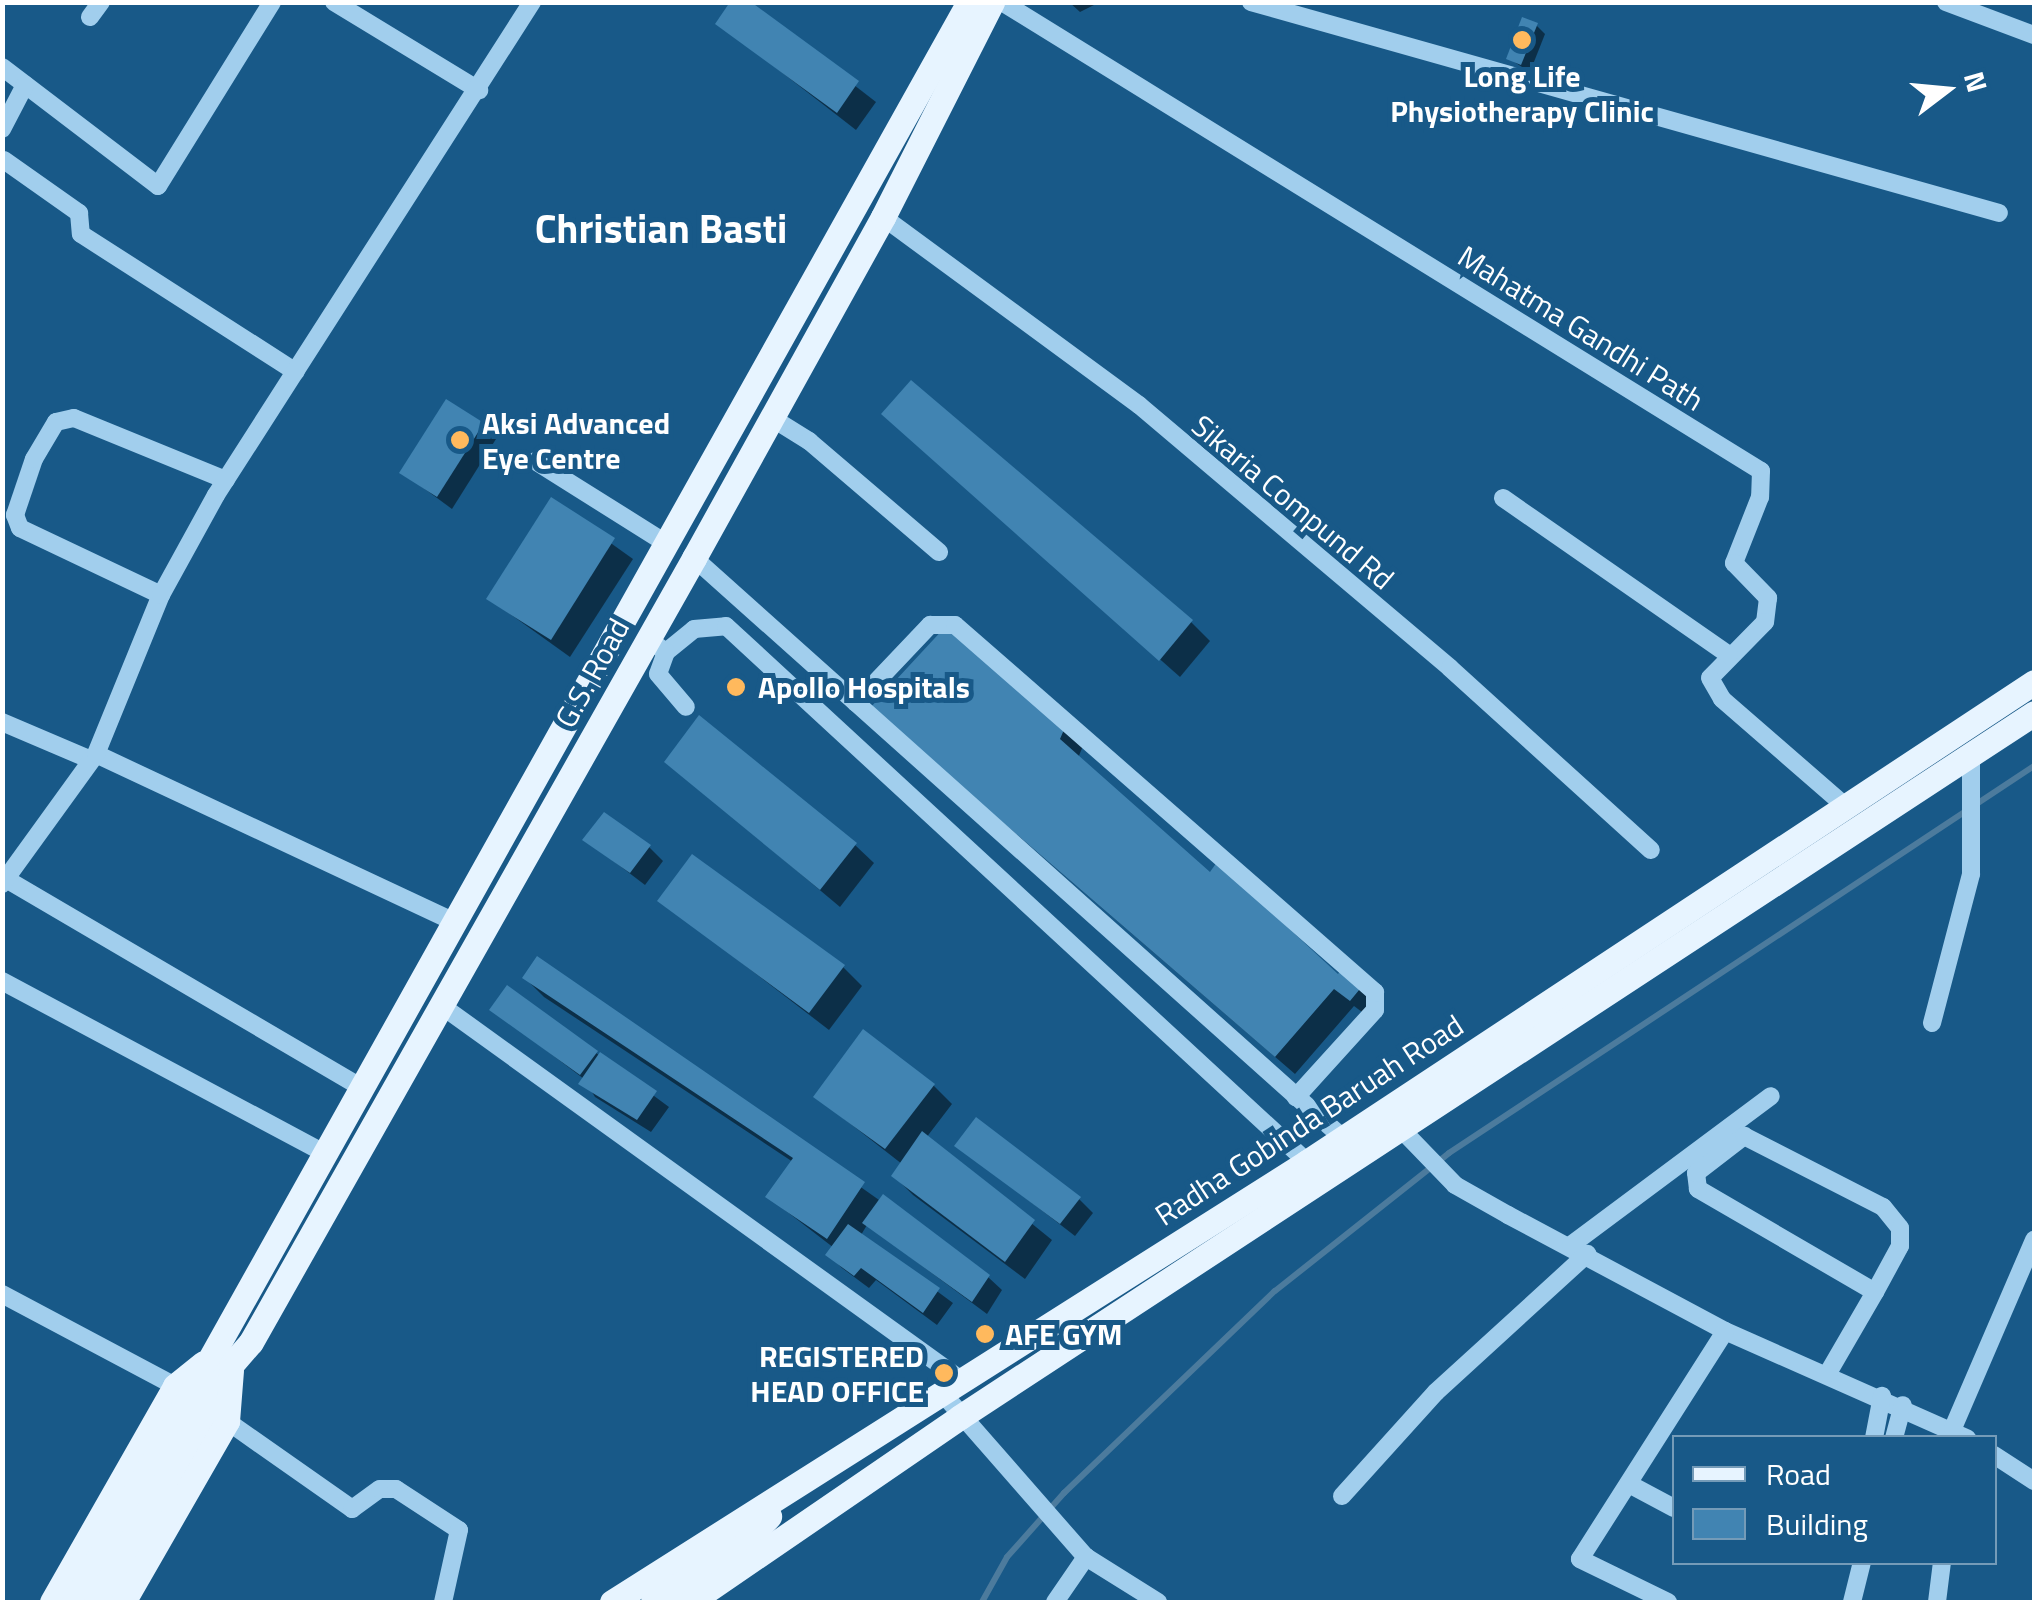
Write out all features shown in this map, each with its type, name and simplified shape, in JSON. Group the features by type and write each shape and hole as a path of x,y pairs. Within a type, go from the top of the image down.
{"main road":[{"name":"G.S. Road","path":"224,1359 324,1153 968,2"},
{"name":"G.S. Road","path":"224,1359 251,1342 442,1006 663,638 694,558 883,217 992,2"},
{"name":"Radha Gobinda Baruah Road","path":"612,1602 1307,1162 2034,682"},
{"name":"Radha Gobinda Baruah Road","path":"690,1602 960,1416 2034,713"},
{"path":"96,1602 224,1359"},
{"path":"74,1602 224,1359"},
{"path":"52,1602 200,1403"},
{"path":"123,1602 200,1403"},
{"path":"653,1602 739,1545 795,1489"},
{"path":"739,1545 812,1519"}],"street":[{"path":"2,67 158,186 272,2"},
{"path":"334,2 479,90"},
{"path":"361,1087 4,882 10,854 93,756 161,595 226,480 532,2"},
{"name":"Mahatma Gandhi Path","path":"1002,2 1762,471 1760,497 1734,564 1768,598 1766,622 1729,655"},
{"path":"1250,2 1999,213"},
{"path":"1946,2 2034,35"},
{"path":"2,129 25,86"},
{"path":"3,161 78,213 81,234 296,372"},
{"name":"Sikaria Compund Rd","path":"883,217 1139,405 1450,668 1651,850"},
{"path":"161,595 20,528 15,515 34,459 56,422 74,418 226,480"},
{"path":"772,418 809,441 939,552"},
{"path":"535,460 664,542"},
{"path":"1503,498 1729,655 1710,678 1722,698 1844,804"},
{"path":"694,558 1343,1138"},
{"path":"686,707 658,674 663,638 706,624 726,626 1307,1162"},
{"path":"856,702 930,624 955,625 1375,992 1375,1010 1296,1097"},
{"path":"2,722 93,756 455,922"},
{"path":"1932,1023 1971,874 1975,789 1971,754"},
{"path":"2,981 324,1153"},
{"path":"442,1006 640,1149 954,1388 960,1416 1054,1526 1086,1557 1158,1602"},
{"path":"1342,1496 1436,1392 1579,1250 1771,1096"},
{"path":"1400,1129 1455,1185 1725,1331 1960,1433 2034,1240"},
{"path":"1828,1373 1875,1292 1900,1246 1900,1228 1884,1207 1744,1136 1696,1173 1698,1189 1875,1292"},
{"path":"2,1294 200,1403 352,1509 380,1488 396,1489 459,1530 443,1602"},
{"path":"1668,1602 1580,1559 1725,1331"},
{"path":"1875,1435 1882,1396"},
{"path":"1895,1435 1903,1405"},
{"path":"1997,1457 2034,1481"},
{"path":"1629,1484 1672,1507"},
{"path":"1055,1602 1086,1557"},
{"path":"1843,1602 1850,1565"},
{"path":"1852,1602 1861,1565"},
{"path":"1936,1602 1942,1565"}],"building":[{"path":"730,2 751,2 859,81 837,113 715,24"},
{"path":"1522,17 1538,23 1521,65 1506,59"},
{"path":"911,380 1193,620 1159,661 881,414"},
{"path":"446,399 484,423 437,497 399,473"},
{"path":"551,497 615,538 551,640 486,599"},
{"path":"946,626 1066,725 1060,739 1210,872 1217,862 1338,974 1344,966 1364,984 1350,1001 1334,989 1275,1057 870,708"},
{"path":"699,715 857,843 820,890 664,762"},
{"path":"604,812 651,845 630,873 582,840"},
{"path":"692,854 845,965 809,1013 657,901"},
{"path":"537,956 865,1182 827,1239 765,1197 793,1158 522,978"},
{"path":"507,985 598,1051 580,1075 489,1010"},
{"path":"863,1029 935,1084 885,1149 813,1097"},
{"path":"600,1052 657,1091 637,1120 578,1084"},
{"path":"976,1117 1081,1197 1060,1224 954,1146"},
{"path":"922,1131 1035,1220 1005,1262 891,1176"},
{"path":"883,1194 990,1275 972,1302 862,1223"},
{"path":"848,1224 940,1288 923,1313 861,1268 854,1276 825,1255"}],"waterway":[{"path":"982,1602 1007,1557 1064,1493 1275,1291 1449,1153 2034,766"}],"place":[{"name":"Long Life Physiotherapy Clinic","path":"1522,40"},
{"name":"Aksi Advanced Eye Centre","path":"460,440"},
{"name":"Apollo Hospitals","path":"736,687"},
{"name":"AFE GYM","path":"985,1334"},
{"name":"REGISTERED HEAD OFFICE","path":"944,1373"}],"district":[{"name":"Christian Basti","path":"661,229"}]}
